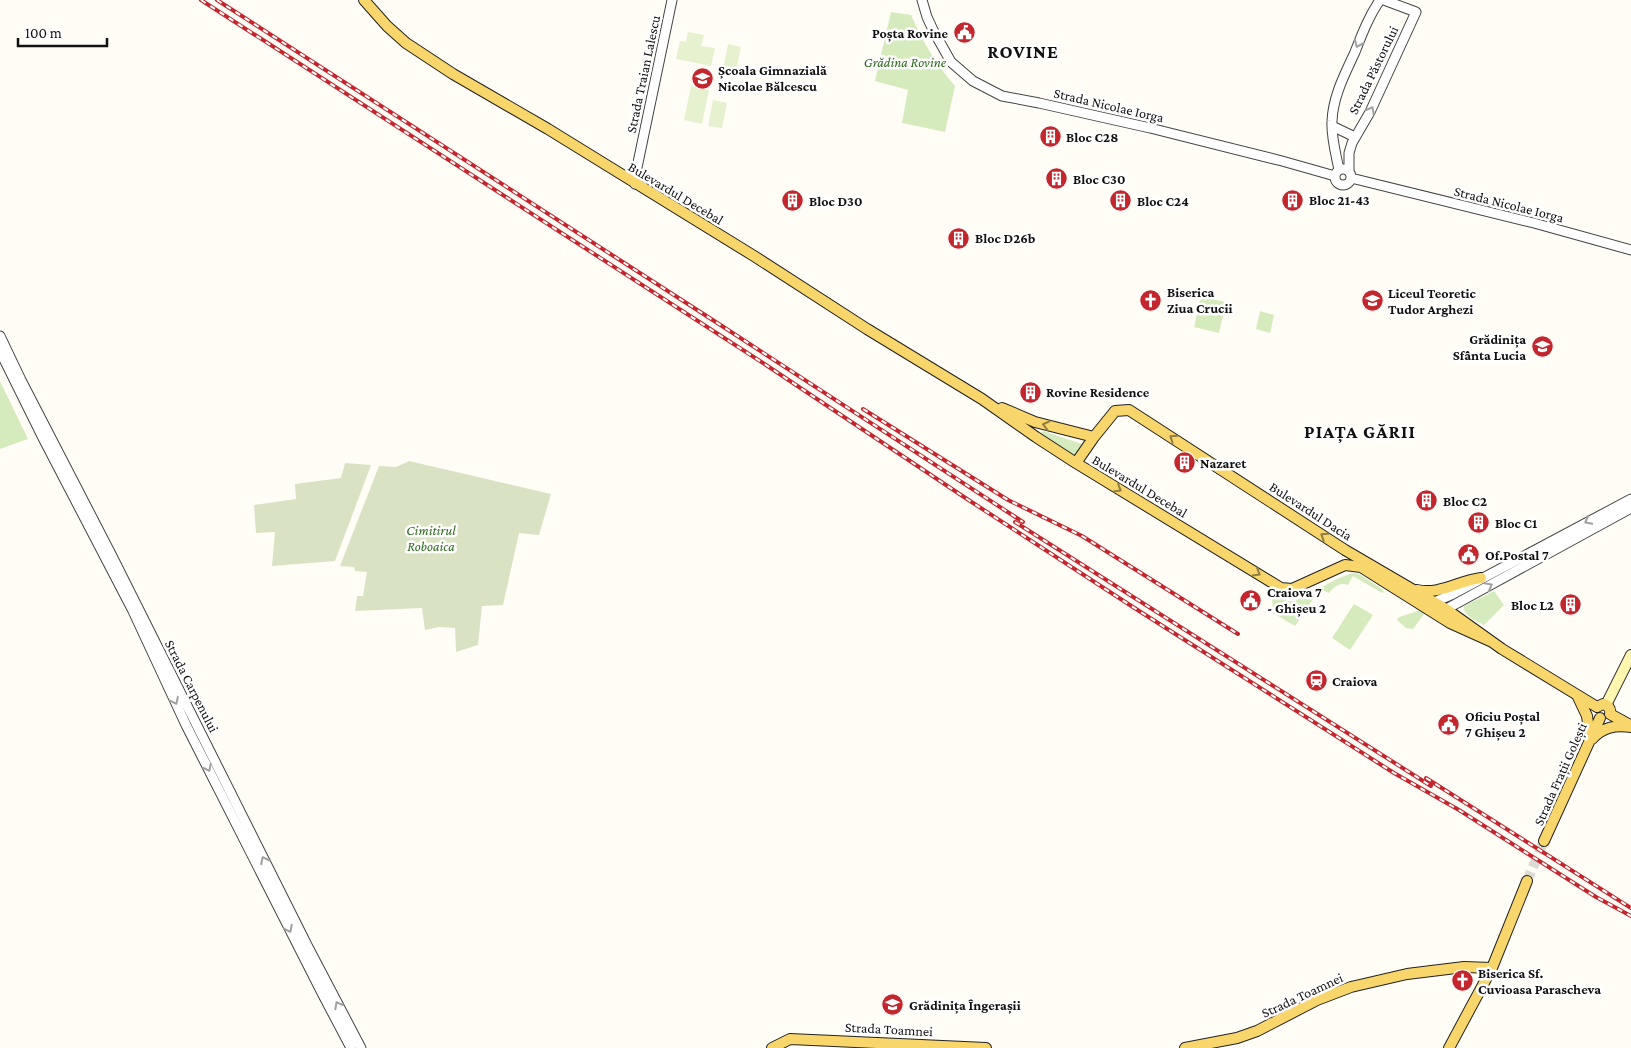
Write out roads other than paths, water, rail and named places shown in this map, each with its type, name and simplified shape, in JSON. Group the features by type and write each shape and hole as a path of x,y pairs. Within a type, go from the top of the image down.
{"main road":[{"name":"Bulevardul Decebal","path":"364,0 387,26 406,43 453,74 548,129 754,256 982,399 1036,438 1281,588 1287,589 1301,585 1345,565"},
{"name":"Bulevardul Decebal","path":"982,399 1035,422 1094,437"},
{"name":"Bulevardul Dacia","path":"1094,437 1115,411 1130,410 1345,550 1435,602 1490,641 1578,696 1631,726"},
{"path":"1076,463 1094,437"},
{"path":"1345,550 1345,565"},
{"name":"Bulevardul Dacia","path":"1345,565 1361,567 1436,615 1461,629 1490,641"},
{"path":"1409,588 1435,592 1481,578"},
{"name":"Strada Frații Golești","path":"1544,841 1603,711 1631,655"},
{"path":"1578,696 1587,716 1590,741"},
{"path":"1590,741 1606,728 1631,726"},
{"path":"1449,1048 1492,968 1527,881"},
{"name":"Strada Toamnei","path":"1185,1048 1236,1038 1258,1031 1317,1000 1369,982 1407,974 1464,967 1492,968"},
{"name":"Strada Toamnei","path":"772,1048 790,1039 986,1048"}],"street":[{"name":"Strada Traian Lalescu","path":"635,184 672,0"},
{"name":"Strada Nicolae Iorga","path":"922,0 933,30 951,62 973,81 1002,96 1150,128 1282,161 1344,174 1631,250"},
{"path":"1344,174 1332,126 1337,92 1373,10 1380,0"},
{"name":"Strada Păstorului","path":"1344,174 1355,136 1370,112 1416,12 1384,0"},
{"path":"1332,126 1355,136"},
{"name":"Strada Carpenului","path":"0,336 308,947 361,1048"},
{"name":"Strada Carpenului","path":"0,351 133,611 186,725 351,1048"},
{"path":"1424,607 1631,499"},
{"path":"1436,615 1631,508"}],"tunnel":[{"path":"1527,881 1544,841"}],"railway":[{"path":"201,0 766,365 1136,609 1394,773 1459,810 1596,897 1631,916"},
{"path":"217,0 1023,522"},
{"path":"863,409 1008,500 1082,536 1238,634"},
{"path":"1015,522 1431,786"},
{"path":"1426,778 1631,908"}],"place":[{"name":"Poșta Rovine","path":"964,33"},
{"name":"Școala Gimnazială Nicolae Bălcescu","path":"702,78"},
{"name":"Bloc C28","path":"1050,137"},
{"name":"Bloc C30","path":"1057,179"},
{"name":"Bloc 21-43","path":"1293,200"},
{"name":"Bloc D30","path":"793,201"},
{"name":"Bloc C24","path":"1121,201"},
{"name":"Bloc D26b","path":"959,238"},
{"name":"Biserica Ziua Crucii","path":"1151,300"},
{"name":"Liceul Teoretic Tudor Arghezi","path":"1372,301"},
{"name":"Grădinița Sfânta Lucia","path":"1542,347"},
{"name":"Rovine Residence","path":"1030,392"},
{"name":"Nazaret","path":"1184,463"},
{"name":"Bloc C2","path":"1427,501"},
{"name":"Bloc C1","path":"1479,523"},
{"name":"Of.Postal 7","path":"1469,555"},
{"name":"Craiova 7 - Ghișeu 2","path":"1251,600"},
{"name":"Bloc L2","path":"1570,605"},
{"name":"Craiova","path":"1316,681"},
{"name":"Oficiu Poștal 7 Ghișeu 2","path":"1449,724"},
{"name":"Biserica Sf. Cuvioasa Parascheva","path":"1462,981"},
{"name":"Grădinița Îngerașii","path":"893,1005"}],"district":[{"name":"ROVINE","path":"1023,51"},
{"name":"PIAȚA GĂRII","path":"1360,431"}],"park label":[{"name":"Grădina Rovine","path":"905,62"},
{"name":"Cimitirul Roboaica","path":"431,538"}]}
